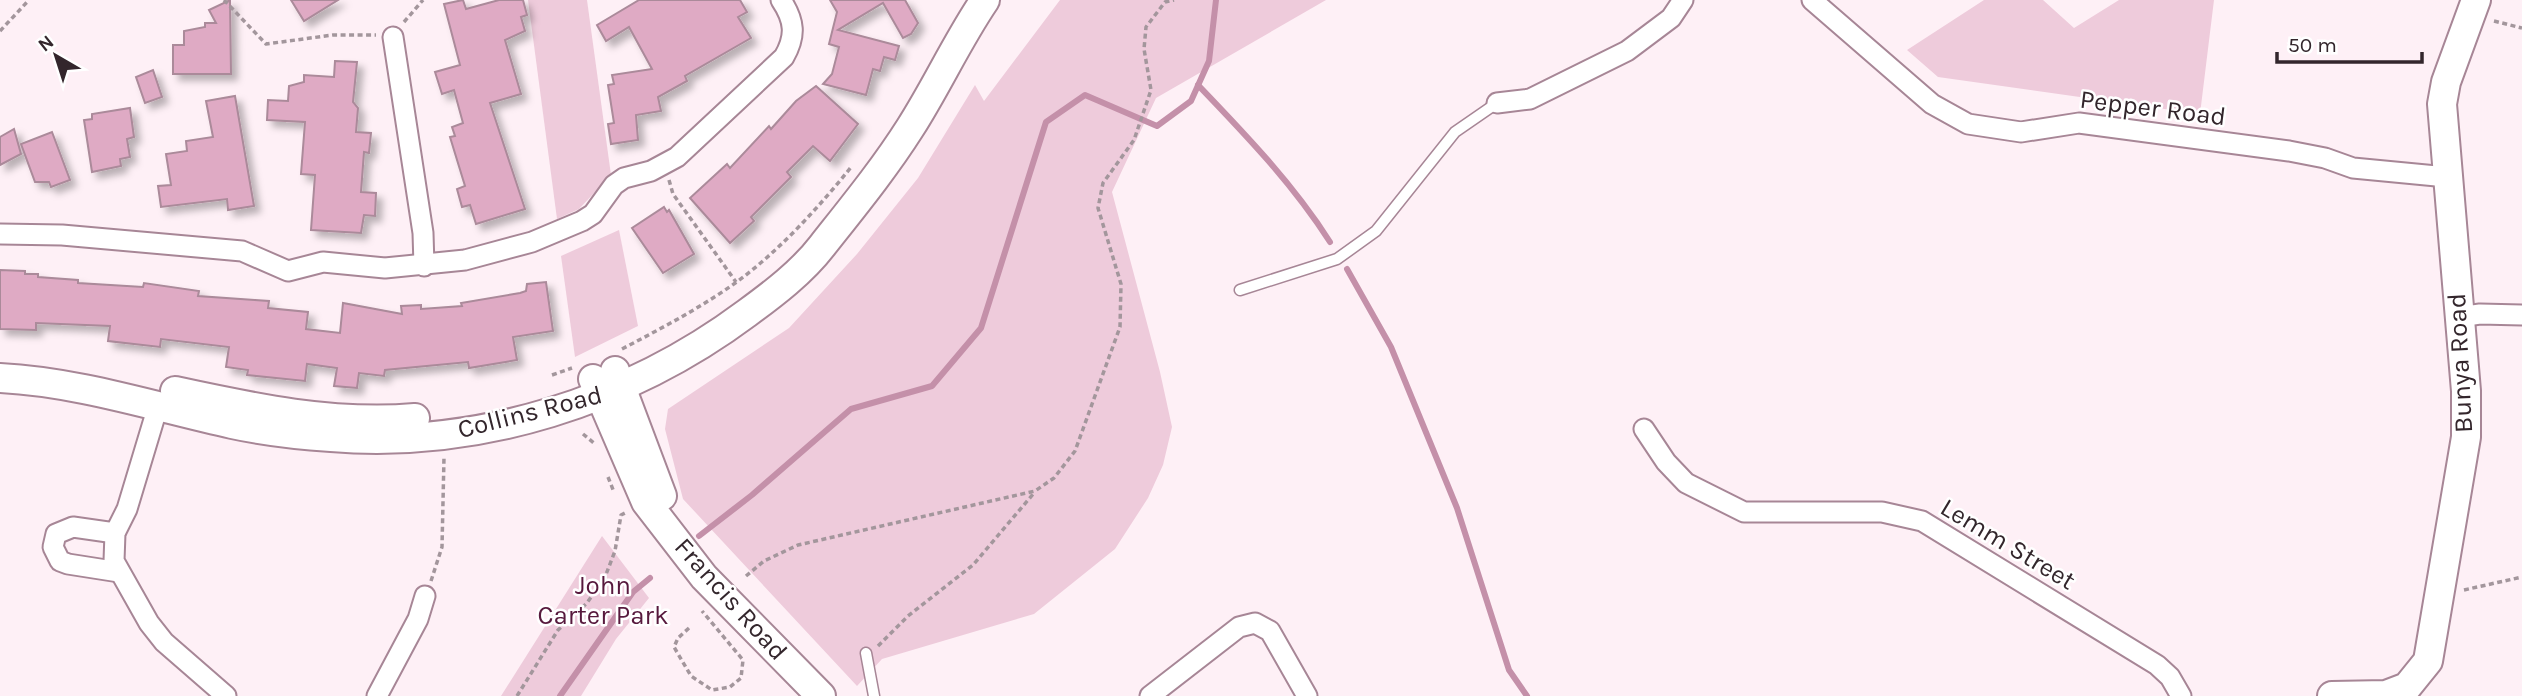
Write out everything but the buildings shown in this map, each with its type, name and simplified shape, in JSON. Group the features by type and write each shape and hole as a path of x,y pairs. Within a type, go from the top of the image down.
{"main road":[{"name":"Collins Road","path":"0,378 59,386 235,425 332,437 371,439 489,427 656,352 726,310 838,222 910,129 985,0"},
{"name":"Bunya Road","path":"2332,696 2386,695 2409,691 2428,661 2466,437 2466,391 2442,104 2446,82 2481,10"},
{"name":"Collins Road","path":"0,359 51,366 256,408 365,419 406,419 472,412 604,375"},
{"name":"Francis Road","path":"604,375 646,502 704,577 821,696"}],"street":[{"path":"0,234 62,235 242,251 288,271 323,262 368,268 424,266 500,253 563,230 593,214 614,185 624,178 663,166 677,157 784,57 793,38 793,26 781,0"},
{"path":"1497,103 1530,99 1627,51 1671,18 1683,0"},
{"name":"Pepper Road","path":"1812,0 1932,104 1968,124 2021,132 2079,123 2289,151 2325,158 2353,168 2447,177"},
{"path":"393,37 423,233 424,266"},
{"path":"2459,317 2480,314 2522,315"},
{"path":"158,406 127,509 115,533 113,553 119,572 149,623 164,642 226,696"},
{"name":"Lemm Street","path":"1644,429 1666,462 1686,483 1744,512 1882,512 1922,521 2157,665 2170,677 2181,696"},
{"path":"115,533 68,527 56,534 52,547 60,561 68,564 119,572"},
{"path":"377,696 418,619 425,596"},
{"path":"1150,696 1239,627 1255,623 1270,631 1307,696"}],"lane":[{"path":"1240,290 1336,259 1376,232 1455,132 1497,103"},
{"path":"866,653 874,696"}],"path":[{"path":"0,31 29,0"},
{"path":"224,0 266,44 355,34 393,37 423,0"},
{"path":"866,653 973,565 1035,491 1054,478 1076,451 1120,327 1121,284 1098,208 1103,183 1134,140 1151,90 1144,49 1146,27 1165,2 1174,0"},
{"path":"2481,10 2522,28"},
{"path":"552,375 604,375 676,321 736,282 827,197 858,159"},
{"path":"663,166 674,194 736,282"},
{"path":"425,596 442,547 444,454"},
{"path":"746,576 764,561 798,545 1035,491"},
{"path":"517,696 558,630 587,603 605,577 615,551 621,516 626,511 631,518"},
{"path":"2464,590 2522,577"},
{"path":"689,628 678,638 674,647 691,676 712,690 730,687 741,678 743,660 695,602"}],"green space":[{"path":"528,0 587,0 611,175 579,209 557,219"},
{"path":"1060,0 1326,0 1156,98 1112,192 1172,427 1163,465 1148,498 1115,549 1034,614 882,659 857,686 683,499 665,429 668,409 789,328 857,254 918,178 975,85 984,101"},
{"path":"1984,0 2043,0 2074,28 2119,0 2214,0 2200,114 1938,77 1907,50"},
{"path":"619,230 638,326 575,357 561,256"},
{"name":"John Carter Park","path":"602,536 649,598 616,639 581,696 501,696"}],"waterway":[{"path":"699,536 752,495 851,409 932,386 981,328 1046,122 1085,95 1157,126 1191,101 1209,61 1216,0"},
{"path":"1198,85 1284,180 1330,242"},
{"path":"1347,269 1391,347 1457,508 1509,670 1527,696"},
{"path":"560,696 633,592 650,578"}]}
